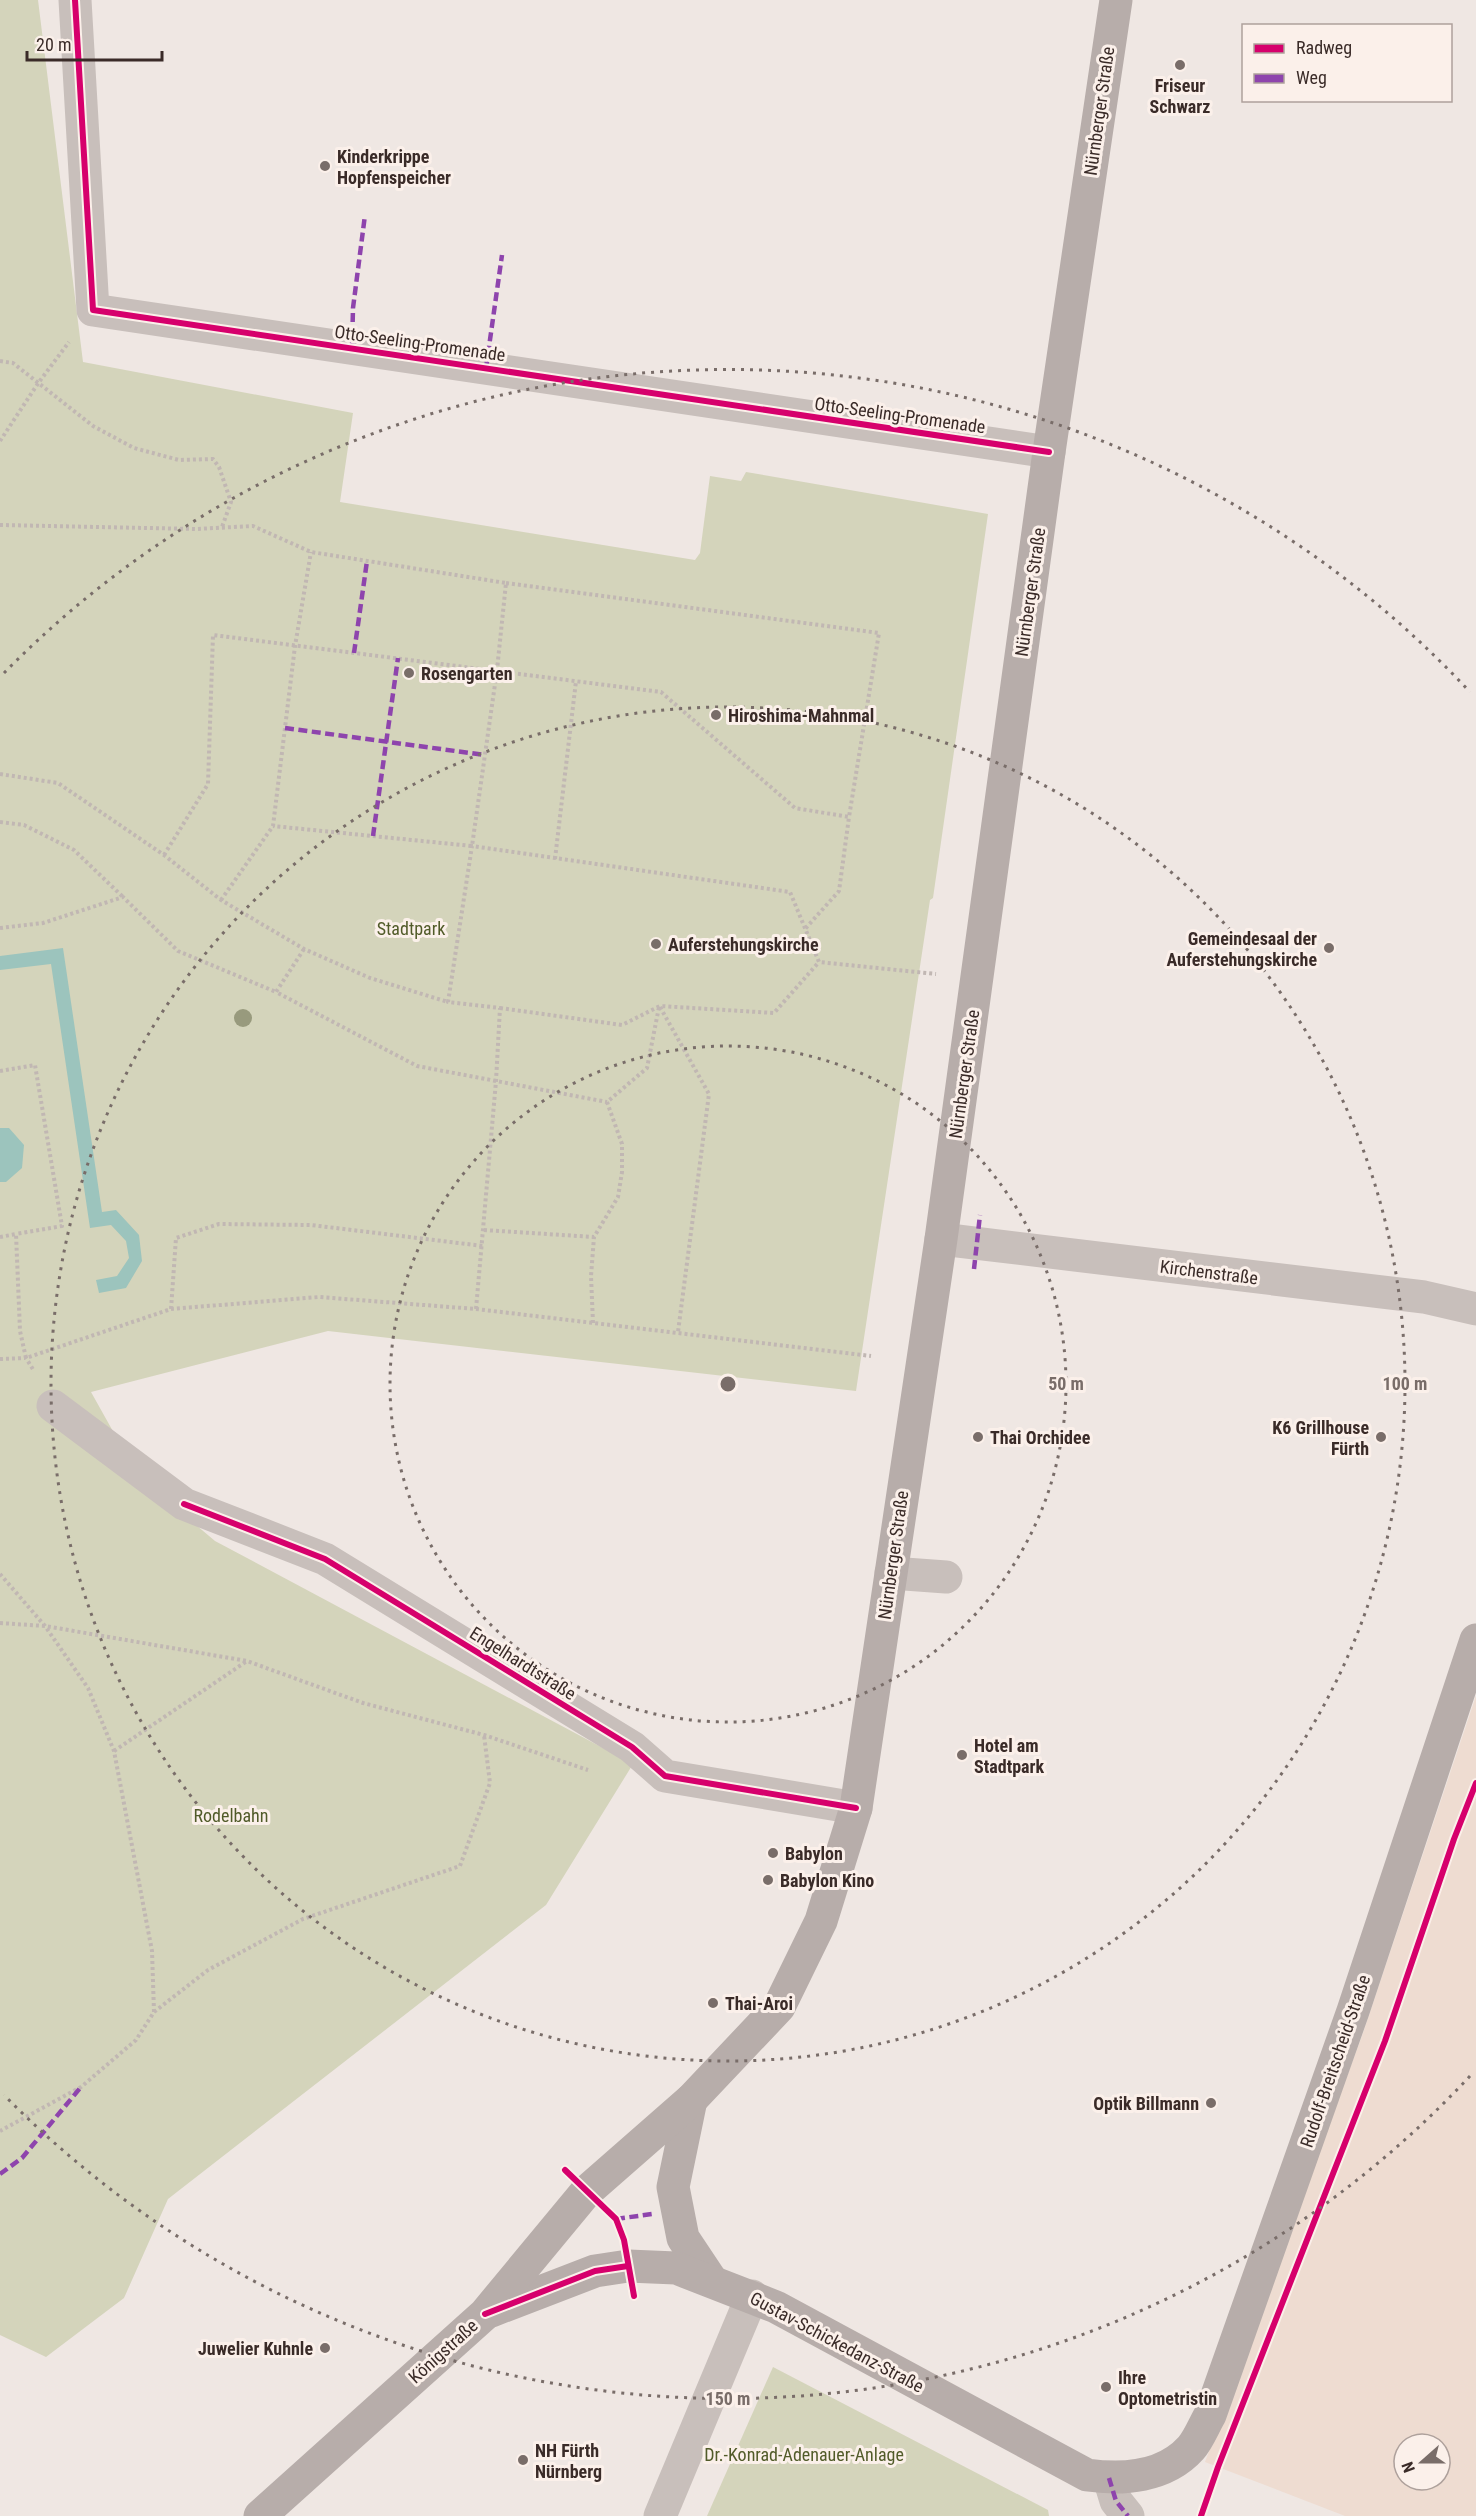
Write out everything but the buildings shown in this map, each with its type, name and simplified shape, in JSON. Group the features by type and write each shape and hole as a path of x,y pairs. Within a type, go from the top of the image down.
{"main road":[{"name":"Nürnberger Straße","path":"691,2100 779,2007 821,1921 856,1808 941,1239 1049,452 1116,0"},
{"name":"Rudolf-Breitscheid-Straße","path":"1166,2466 1191,2448 1210,2415 1353,2011 1476,1640"},
{"path":"691,2100 674,2187 683,2238 711,2280"},
{"name":"Königstraße","path":"260,2516 485,2314 586,2192 691,2100"},
{"name":"Gustav-Schickedanz-Straße","path":"485,2314 595,2271 628,2266 676,2268 776,2307 1087,2475 1109,2478 1139,2476 1166,2466"}],"street":[{"path":"75,0 93,310"},
{"name":"Otto-Seeling-Promenade","path":"93,310 1049,452"},
{"name":"Kirchenstraße","path":"941,1239 1424,1297 1476,1310"},
{"name":"Engelhardtstraße","path":"53,1406 184,1504 325,1558 632,1747 666,1776 856,1808"},
{"path":"891,1573 946,1577"},
{"path":"660,2516 752,2296"},
{"path":"1109,2478 1116,2501 1128,2516"}],"path":[{"path":"0,441 39,382 93,310"},
{"path":"0,361 13,363 93,426 134,448 179,460 213,459 219,467 231,502 222,527"},
{"path":"0,525 196,529 253,526 311,552 506,583 879,633 838,891 805,929"},
{"path":"221,900 273,826 295,646 311,552"},
{"path":"448,1002 497,670 506,583"},
{"path":"164,855 208,784 213,635 661,692 795,808 849,817"},
{"path":"555,859 576,681"},
{"path":"0,774 58,783 164,855 221,900 304,949 370,978 448,1002 622,1025 660,1006 774,1012 819,962"},
{"path":"0,822 24,825 74,850 178,951 276,992 417,1066 607,1101 647,1068 660,1006"},
{"path":"273,826 472,846 790,892 819,962"},
{"path":"0,928 43,923 123,897"},
{"path":"276,992 304,949"},
{"path":"819,962 977,979"},
{"path":"660,1006 710,1094 678,1332"},
{"path":"476,1309 483,1246 500,1008"},
{"path":"0,1071 35,1065 62,1226 0,1236"},
{"path":"593,1323 591,1276 594,1237 618,1197 622,1172 622,1144 607,1101"},
{"path":"171,1309 176,1238 219,1224 312,1225 483,1246"},
{"path":"484,1230 594,1237"},
{"path":"16,1234 20,1331 26,1358 171,1309 319,1297 476,1309 871,1356"},
{"path":"0,1574 45,1626 88,1688 114,1751 152,1951 154,2012"},
{"path":"0,1623 45,1626 247,1661 363,1703 484,1735 591,1771"},
{"path":"114,1751 247,1661"},
{"path":"0,2131 81,2087 136,2040 154,2012 208,1970 303,1919 460,1866 490,1783 484,1735"}],"green space":[{"name":"Stadtpark","path":"0,0 38,0 83,362 353,413 340,502 695,560 700,553 710,476 741,481 746,472 988,514 933,898 930,900 856,1391 328,1331 91,1392 138,1476 215,1541 633,1764 546,1905 168,2199 124,2298 46,2357 0,2335"},
{"name":"Dr.-Konrad-Adenauer-Anlage","path":"773,2367 1048,2510 1049,2516 707,2516"}],"shaded area":[{"path":"1476,1696 1476,2516 1345,2516 1205,2462 1363,2033"}],"water":[{"path":"63,948 102,1212 116,1210 139,1235 142,1261 126,1288 99,1293 96,1280 117,1276 129,1258 126,1241 111,1225 90,1228 51,964 0,970 0,956"},
{"path":"0,1128 9,1128 24,1145 22,1168 6,1182 0,1182"}],"marked path":[{"path":"352,349 353,308 365,215"},
{"path":"486,368 502,255"},
{"path":"354,653 367,561"},
{"path":"373,836 398,658"},
{"path":"285,728 485,755"},
{"path":"974,1269 980,1215"},
{"path":"0,2174 22,2158 81,2087"},
{"path":"616,2219 652,2214"},
{"path":"1109,2478 1116,2501 1128,2516"}],"cycle path":[{"path":"75,0 93,310 1049,452"},
{"path":"184,1504 325,1559 632,1747 665,1776 856,1808"},
{"path":"1201,2516 1218,2467 1385,2041 1454,1839 1476,1783"},
{"path":"565,2170 616,2219 624,2240 634,2296"},
{"path":"485,2314 595,2271 628,2266"}],"place":[{"name":"Friseur Schwarz","path":"1180,65"},
{"name":"Kinderkrippe Hopfenspeicher","path":"325,166"},
{"name":"Rosengarten","path":"409,673"},
{"name":"Hiroshima-Mahnmal","path":"716,715"},
{"name":"Auferstehungskirche","path":"656,944"},
{"name":"Gemeindesaal der Auferstehungskirche","path":"1329,948"},
{"name":"Thai Orchidee","path":"978,1437"},
{"name":"K6 Grillhouse Fürth","path":"1381,1437"},
{"name":"Hotel am Stadtpark","path":"962,1755"},
{"name":"Babylon","path":"773,1853"},
{"name":"Babylon Kino","path":"768,1880"},
{"name":"Thai-Aroi","path":"713,2003"},
{"name":"Optik Billmann","path":"1211,2103"},
{"name":"Juwelier Kuhnle","path":"325,2348"},
{"name":"Ihre Optometristin","path":"1106,2387"},
{"name":"NH Fürth Nürnberg","path":"523,2460"}],"park label":[{"name":"Rodelbahn","path":"231,1815"}]}
